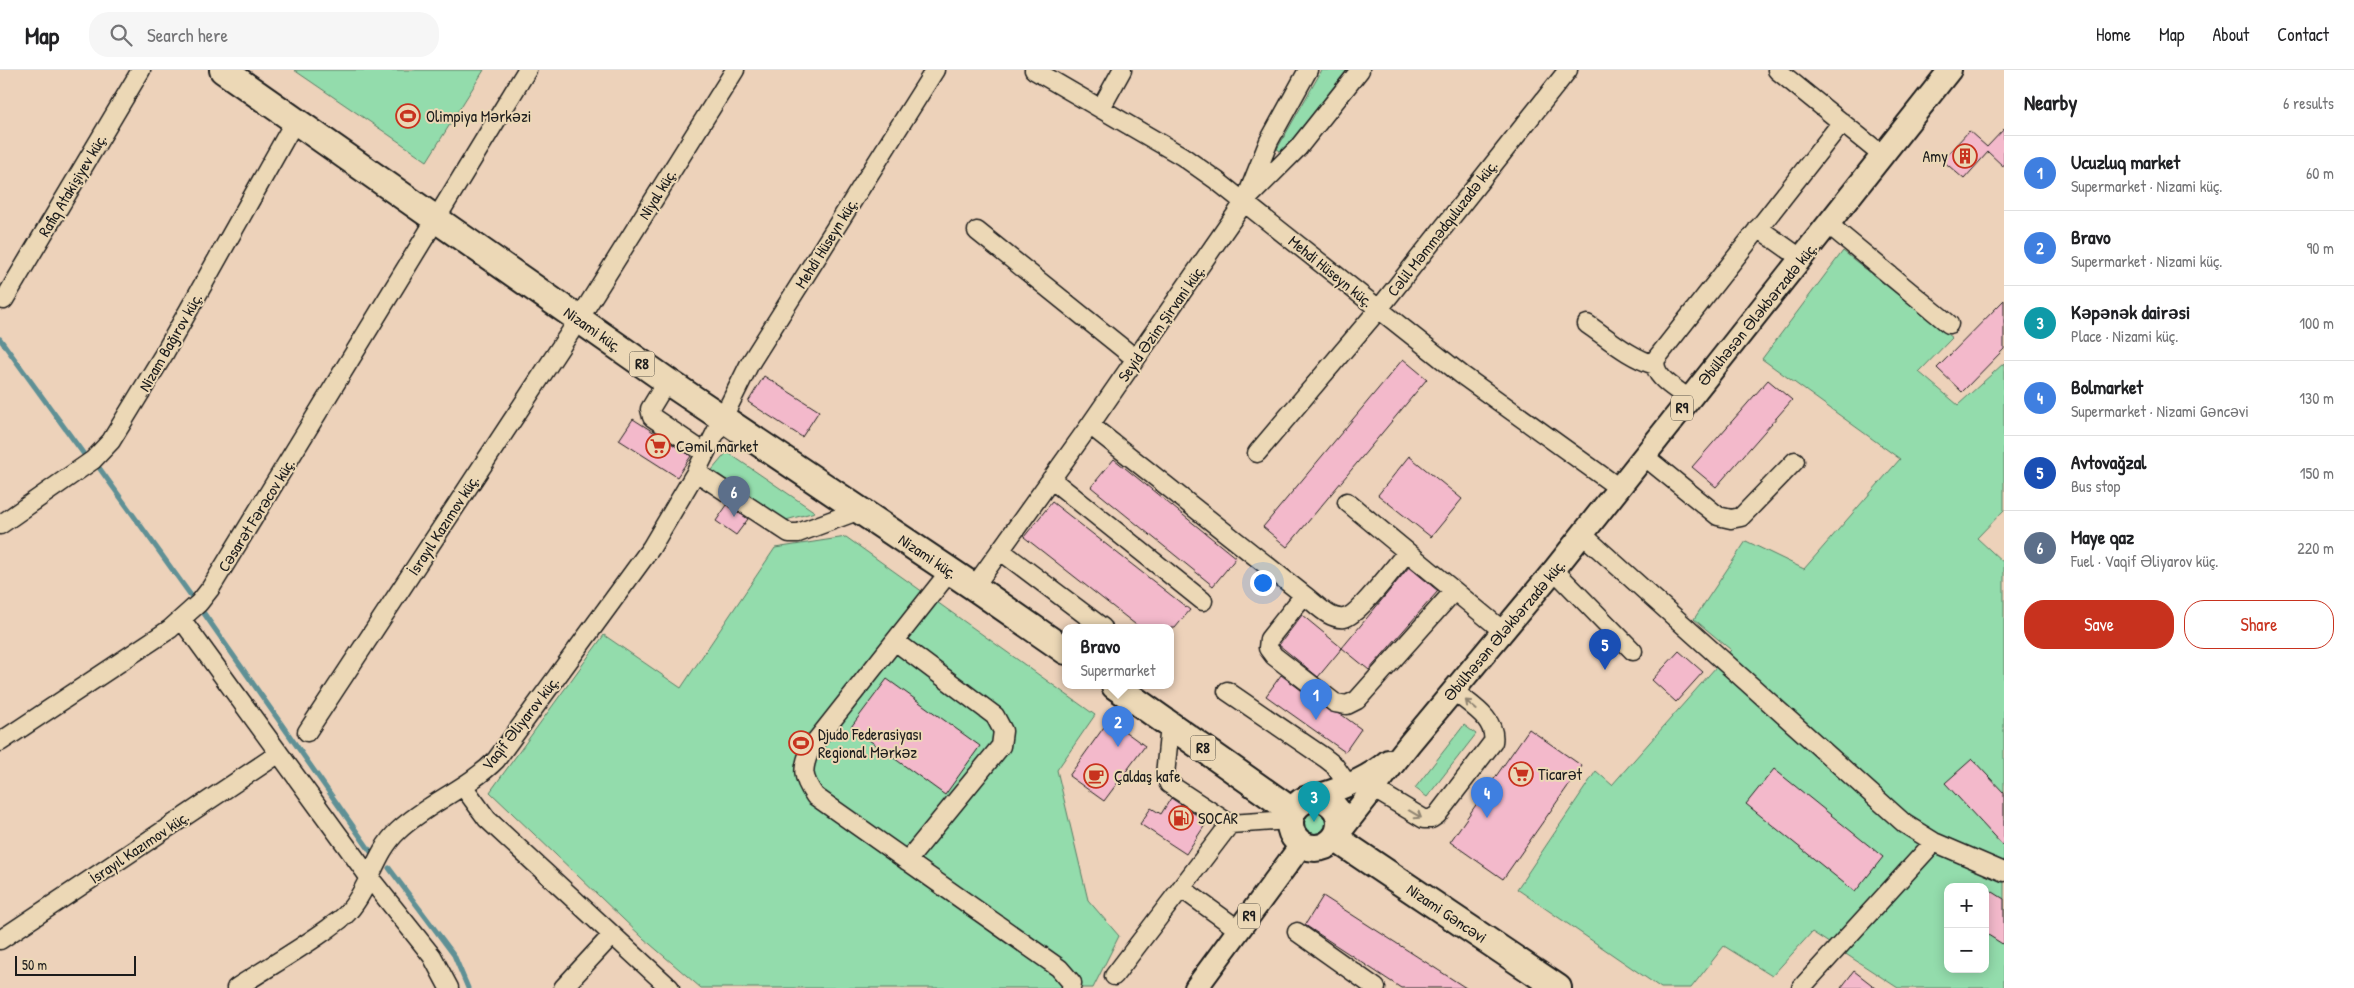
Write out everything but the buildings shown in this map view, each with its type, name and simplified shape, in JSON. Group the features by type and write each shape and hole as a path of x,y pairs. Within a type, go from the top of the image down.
{"highway":[{"name":"Nizami küç.","path":"223,70 296,119 667,381 950,570 1062,648"},
{"name":"R8","path":"1119,689 1296,810"},
{"path":"1315,797 1332,804 1338,811 1340,820 1340,830 1335,838 1320,848 1302,844 1290,830 1296,810 1315,797"},
{"name":"Nizami Gəncəvi","path":"1335,838 1558,988"}],"main road":[{"name":"Əbülhəsən Ələkbərzadə küç.","path":"1410,743 1554,570 1950,70"},
{"path":"1296,810 1379,768 1410,743"},
{"path":"1335,838 1410,743"},
{"name":"R9","path":"1196,988 1302,844"}],"street":[{"name":"Rafiq Atakişiyev küç.","path":"4,300 141,70"},
{"name":"Cəsarət Fərəcov küç.","path":"0,742 170,629 182,620 210,589 528,70"},
{"name":"Niyal küç.","path":"579,319 735,70"},
{"name":"Mehdi Hüseyn küç.","path":"722,418 749,365 935,70"},
{"name":"Mehdi Hüseyn küç.","path":"1034,70 1182,156 1245,201 1378,310 1462,375 1619,488"},
{"path":"1101,108 1122,70"},
{"path":"1245,201 1269,141 1308,70"},
{"name":"Seyid Əzim Şirvani küç.","path":"974,587 1090,425 1245,201 1298,148 1360,70"},
{"name":"Cəlil Məmmədquluzadə küç.","path":"1257,453 1378,310 1568,70"},
{"path":"1777,70 1882,154"},
{"name":"Nizam Bağırov küç.","path":"0,525 93,460 111,441 164,354 296,119"},
{"path":"1654,366 1656,359 1842,122"},
{"path":"1828,224 1949,324"},
{"path":"1758,228 1802,259"},
{"path":"977,231 1136,359"},
{"name":"İsrayıl Kazımov küç.","path":"307,732 579,319"},
{"path":"1587,324 1626,352 1654,366 1658,374 1689,399"},
{"path":"667,381 650,409 652,417 705,453"},
{"name":"Vaqif Əliyarov küç.","path":"236,988 319,935 348,914 359,899 388,841 419,812 483,774 496,760 651,548 696,472 722,418"},
{"path":"1090,425 1330,615 1344,618 1356,612 1407,552"},
{"path":"1644,456 1718,516 1731,519 1742,517 1795,461"},
{"path":"696,472 789,533 798,533 860,510"},
{"path":"1051,479 1203,601"},
{"path":"1348,502 1503,631"},
{"path":"1582,534 1905,824 1934,842 2004,872"},
{"path":"1001,551 1098,624"},
{"path":"950,570 811,747 804,766 805,781 815,796 1059,968 1072,983 1071,988"},
{"path":"1554,570 1633,651"},
{"path":"1304,596 1269,639 1268,648 1274,656 1335,703 1347,705 1357,700 1454,590"},
{"path":"182,620 278,754 432,956 449,988"},
{"path":"895,641 995,716 1003,731 1001,746 907,861"},
{"path":"1227,691 1325,758 1334,765 1348,785"},
{"path":"1374,789 1424,819 1431,819 1436,814 1493,742 1494,733 1491,723 1454,691"},
{"path":"1170,724 1165,775 1169,784 1230,824"},
{"name":"İsrayıl Kazımov küç.","path":"0,940 278,754"},
{"path":"463,786 488,819 670,988"},
{"path":"1114,976 1230,824 1296,810"},
{"path":"1801,988 1934,842"},
{"path":"1181,888 1238,930"},
{"path":"1297,932 1376,988"},
{"path":"562,988 612,935"}],"green space":[{"name":"Olimpiya Mərkəzi","path":"294,70 484,70 427,161"},
{"path":"1322,70 1347,70 1282,152 1277,149"},
{"path":"1843,251 1952,338 1919,372 1958,405 2004,363 2004,510 1977,538 2004,563 2004,988 1898,988 1812,932 1772,976 1724,946 1691,988 1661,988 1517,889 1596,771 1612,785 1731,650 1694,619 1746,541 1804,569 1900,459 1762,359"},
{"path":"727,452 815,512 786,520 712,470"},
{"name":"Djudo Federasiyası Regional Mərkəz","path":"846,537 1095,715 1057,770 1088,900 1119,936 1093,988 701,988 643,938 490,792 604,635 681,688 775,548"},
{"path":"1464,725 1476,734 1427,797 1415,788"},
{"path":"1314,810 1319,811 1325,817 1325,827 1319,833 1314,834 1309,833 1303,827 1302,822 1303,817 1309,811"}],"waterway":[{"path":"0,339 83,453"},
{"path":"100,469 192,597"},
{"path":"203,612 371,852"},
{"path":"389,868 454,955 468,988"}],"place":[{"name":"Olimpiya Mərkəzi","path":"408,116"},
{"name":"Amy","path":"1965,156"},
{"name":"Cəmil market","path":"658,446"},
{"name":"Maye qaz","path":"734,517"},
{"name":"Avtovağzal","path":"1605,670"},
{"name":"Ucuzluq market","path":"1316,720"},
{"name":"Djudo Federasiyası Regional Mərkəz","path":"801,743"},
{"name":"Bravo","path":"1118,747"},
{"name":"Ticarət","path":"1521,774"},
{"name":"Çaldaş kafe","path":"1096,776"},
{"name":"SOCAR","path":"1181,818"},
{"name":"Bolmarket","path":"1487,818"},
{"name":"Kəpənək dairəsi","path":"1314,822"}]}
